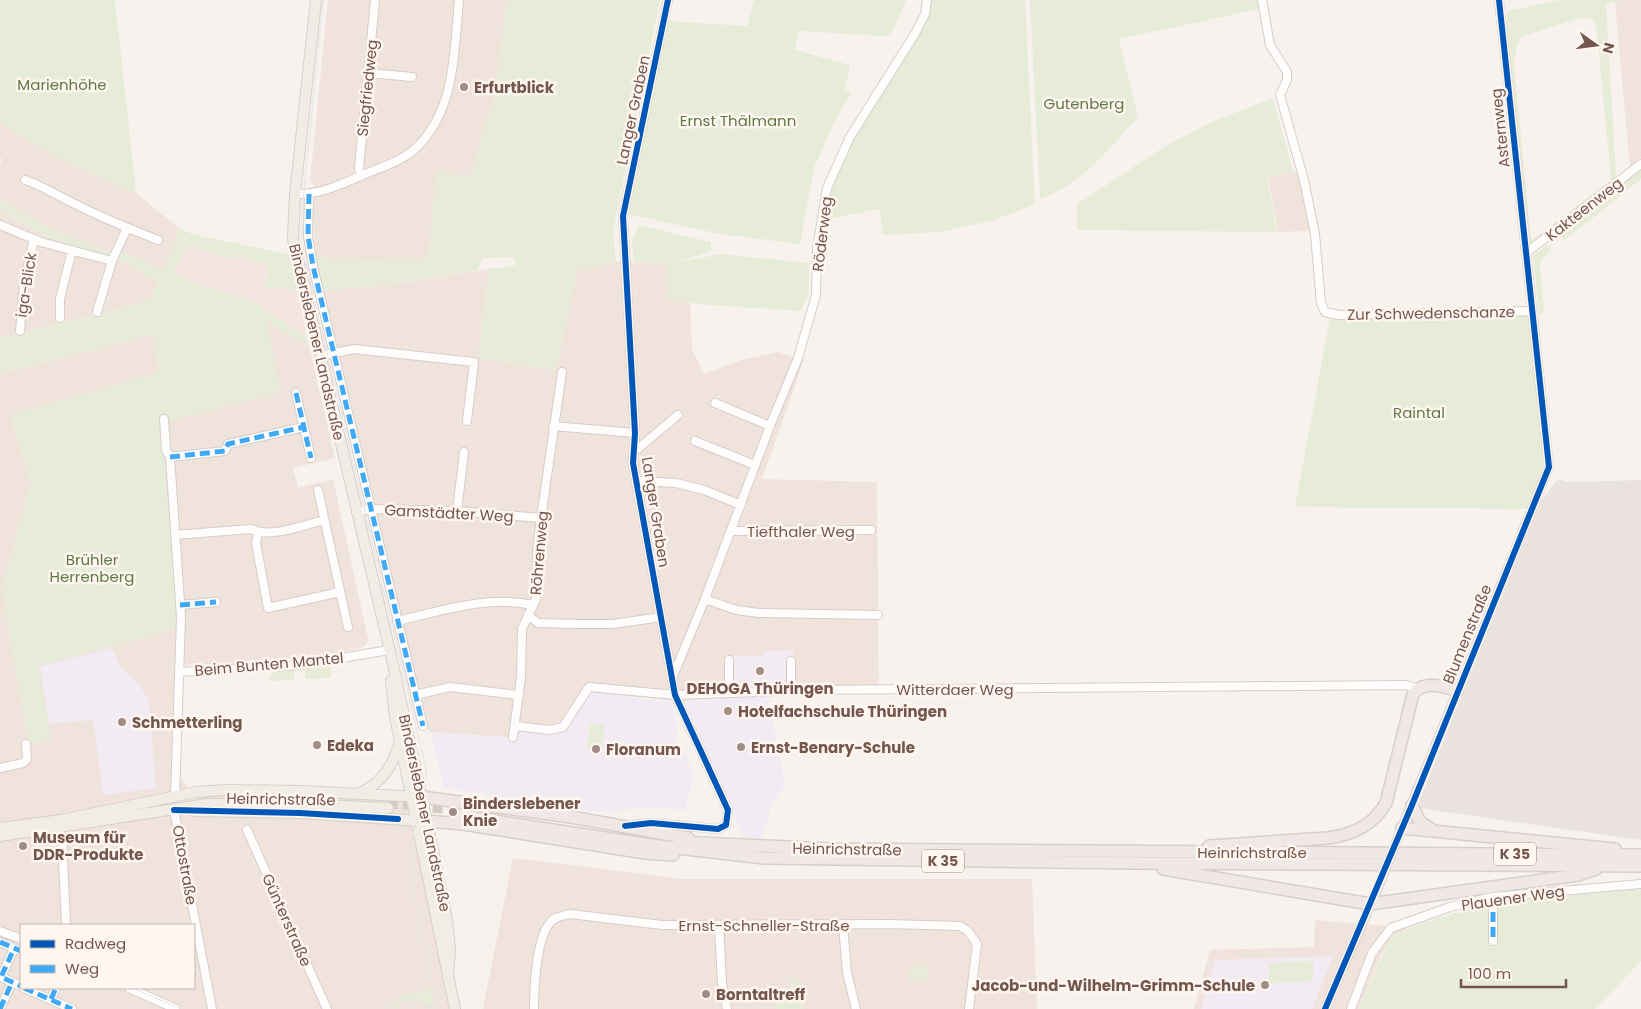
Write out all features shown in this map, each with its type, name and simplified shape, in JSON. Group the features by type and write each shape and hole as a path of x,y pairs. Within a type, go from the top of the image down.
{"highway":[{"path":"1186,853 1195,846 1327,838 1342,836 1361,829 1378,816 1386,803 1413,694 1417,688 1434,685 1457,691"},
{"name":"K 35","path":"417,797 495,806 625,826 719,849"},
{"path":"1412,805 1420,822 1435,831"},
{"name":"Heinrichstraße","path":"457,813 719,849 840,860 1604,866"},
{"name":"K 35","path":"422,821 492,829 645,853 709,859 719,849"},
{"path":"1402,828 1628,850 1641,855"},
{"name":"Heinrichstraße","path":"719,849 1641,855"},
{"path":"1133,863 1370,904 1578,876 1604,866"},
{"name":"K 35","path":"1604,866 1641,866"}],"main road":[{"name":"Binderslebener Landstraße","path":"316,0 292,228 297,258 389,650 422,821 447,920 450,949 448,978 455,1009"},
{"name":"Binderslebener Landstraße","path":"389,650 393,705 400,741 417,797"},
{"path":"360,793 375,784 385,774 396,755 400,741"},
{"name":"Heinrichstraße","path":"0,827 61,820 196,792 226,790 301,791 417,797"},
{"name":"Heinrichstraße","path":"0,836 207,804 388,806 283,798 175,797"},
{"name":"Heinrichstraße","path":"174,810 300,813 422,821"}],"street":[{"name":"Siegfriedweg","path":"361,176 359,168 375,0"},
{"path":"295,194 309,194 361,176 416,148 434,126 445,104 450,81 459,0"},
{"name":"Langer Graben","path":"625,826 651,823 718,830 726,825 729,818 725,803 675,695 637,481 634,452 636,434 623,216 668,0"},
{"name":"Röderweg","path":"672,676 706,599 755,465 798,358 816,295 817,249 827,188 850,137 926,14 927,0"},
{"name":"Zur Schwedenschanze","path":"1262,0 1270,45 1287,72 1287,80 1280,95 1304,180 1315,234 1321,302 1326,312 1339,315 1532,311"},
{"name":"Asternweg","path":"1499,0 1526,253"},
{"path":"369,73 412,77"},
{"name":"Kakteenweg","path":"1526,253 1641,164"},
{"path":"25,180 127,228 158,240"},
{"name":"Binderslebener Landstraße","path":"309,194 308,236 311,257 423,726"},
{"name":"iga-Blick","path":"0,226 34,239 112,261"},
{"path":"97,312 112,261 127,228"},
{"name":"iga-Blick","path":"20,331 24,283 34,239"},
{"path":"60,318 60,299 72,250"},
{"name":"Blumenstraße","path":"1325,1009 1382,878 1549,467 1526,253"},
{"path":"320,356 354,349 474,362 467,421"},
{"name":"Röhrenweg","path":"514,737 519,695 522,629 536,599 537,551 562,372"},
{"path":"296,393 311,458"},
{"path":"715,403 770,426"},
{"name":"Langer Graben","path":"634,452 678,415"},
{"path":"164,419 166,450 170,457 180,605 175,797"},
{"path":"553,426 636,434"},
{"path":"170,457 225,451 228,444 304,427"},
{"path":"695,441 755,465"},
{"path":"457,511 464,452"},
{"path":"637,481 676,483 704,490 741,505"},
{"path":"318,490 348,627"},
{"name":"Gamstädter Weg","path":"356,512 371,510 457,511 541,518"},
{"path":"175,535 251,529 258,533 268,533 324,520"},
{"name":"Tiefthaler Weg","path":"732,531 871,530"},
{"path":"258,533 256,542 268,608 340,592"},
{"path":"706,599 736,610 759,613 878,615"},
{"path":"180,605 216,602"},
{"path":"397,621 478,602 521,602 533,605"},
{"path":"528,616 538,623 580,624 613,624 661,617"},
{"name":"Beim Bunten Mantel","path":"179,672 263,668 335,660 389,650"},
{"path":"729,660 729,693"},
{"path":"790,661 791,691"},
{"name":"Witterdaer Weg","path":"515,726 550,730 563,727 589,687 675,695 791,691 1406,685 1417,688"},
{"path":"415,695 450,687 519,695"},
{"path":"0,768 23,763 27,759 26,744"},
{"name":"Ottostraße","path":"174,810 212,1009"},
{"name":"Günterstraße","path":"247,830 327,1009"},
{"path":"62,836 66,924"},
{"name":"Plauener Weg","path":"1351,1009 1372,953 1391,928 1450,907 1493,897 1641,884"},
{"path":"1493,897 1493,941"},
{"name":"Ernst-Schneller-Straße","path":"534,1009 537,971 545,932 549,922 558,916 570,914 662,925 954,926 968,931 977,944 969,1009"},
{"path":"719,925 722,983 727,1009"},
{"path":"843,925 847,972 856,1009"},
{"path":"0,931 20,939"},
{"path":"0,942 20,951"},
{"path":"12,953 1,977 20,986"},
{"path":"0,1009 12,982"},
{"path":"28,989 72,1009"},
{"path":"51,999 56,989"},
{"path":"131,989 176,1009"}],"shaded area":[{"path":"328,0 507,0 496,91 476,158 473,176 437,173 428,259 350,261 315,257 313,206 315,186 310,181"},
{"path":"1641,0 1641,159 1630,168 1615,2"},
{"path":"0,121 16,133 78,167 136,193 180,229 163,270 114,249 112,253 50,229 0,199 0,164 2,160 0,157"},
{"path":"1298,171 1305,197 1310,231 1278,232 1268,177"},
{"path":"0,210 49,238 118,259 159,281 150,301 0,338"},
{"path":"186,246 227,258 236,257 269,264 265,287 297,290 309,346 305,336 174,273"},
{"path":"616,262 668,264 667,297 690,302 692,349 704,374 742,360 778,352 804,360 762,479 877,482 879,693 693,697 686,702 591,692 565,730 559,733 526,731 520,732 517,738 430,732 425,727 322,291 409,282 489,269 478,358 556,370 577,269"},
{"path":"266,320 309,346 335,458 293,468 298,488 333,479 368,639 366,645 360,648 336,653 259,662 184,665 179,774 181,780 188,787 327,787 406,792 452,1009 0,1009 0,374 154,334 159,373 14,415 12,420 31,483 3,586 8,626 29,743 51,740 37,665 175,629 161,423"},
{"path":"1558,479 1568,482 1641,480 1641,840 1419,808 1420,799 1540,502"},
{"name":"Schmetterling","path":"112,648 121,668 140,686 149,700 156,788 103,795 93,720 49,724 40,666"},
{"name":"DEHOGA Thüringen","path":"793,650 793,687 726,689 726,656 763,656 764,651"},
{"name":"Floranum","path":"591,692 671,702 678,730 676,752 686,753 693,778 685,811 658,807 598,812 444,788 430,732 516,738 522,731 559,733 565,730"},
{"name":"Ernst-Benary-Schule","path":"768,696 785,784 771,807 761,840 743,837 685,706 688,699 693,697"},
{"path":"513,858 683,879 1032,879 1037,1009 483,1009"},
{"path":"1315,920 1408,928 1391,938 1381,956 1359,1009 1194,1009 1210,950 1314,947"},
{"name":"Jacob-und-Wilhelm-Grimm-Schule","path":"1333,956 1312,1009 1201,1009 1215,960"}],"green space":[{"name":"Marienhöhe","path":"0,0 115,0 136,193 49,152 0,121"},
{"path":"507,0 660,0 613,231 616,262 577,270 556,370 478,358 489,269 516,265 515,257 483,258 478,270 459,274 322,291 315,257 350,261 428,259 437,172 473,176 476,158 496,91"},
{"name":"Ernst Thälmann","path":"754,0 906,0 892,32 885,36 799,31 795,50 850,65 845,90 852,92 837,116 814,168 800,244 720,234 628,214 668,21 747,26"},
{"path":"930,0 1025,0 1035,204 994,220 941,232 883,235 880,209 828,219 831,190 856,136 929,15"},
{"name":"Gutenberg","path":"1030,0 1259,0 1260,9 1119,39 1138,117 1082,175 1040,199"},
{"path":"1560,0 1624,0 1606,4 1616,176 1612,183 1530,246 1528,244 1508,48 1508,11","holes":["1589,17 1594,21 1597,32 1611,180 1531,239 1514,63 1517,46 1522,36 1574,20"]},
{"path":"1273,98 1293,171 1267,177 1277,232 1077,230 1077,204 1169,144 1216,120"},
{"path":"1641,169 1641,179 1564,241 1560,233"},
{"name":"Brühler Herrenberg","path":"0,199 50,229 112,253 114,249 163,270 180,229 195,235 289,254 297,290 265,287 269,264 236,257 227,258 187,246 174,273 198,284 251,300 305,336 309,346 267,321 280,392 161,423 176,607 175,629 38,665 51,740 29,743 8,626 3,586 31,483 12,420 14,414 159,373 154,334 0,374 0,338 150,301 159,281 118,259 49,238 0,210"},
{"path":"638,225 711,242 711,251 674,263 721,254 809,263 809,293 801,311 708,305 667,298 668,264 634,262 632,242"},
{"path":"1547,245 1552,250 1541,259 1544,310 1539,317 1533,256"},
{"name":"Raintal","path":"1529,315 1543,454 1542,472 1527,509 1295,507 1330,318"},
{"path":"328,664 331,667 331,678 305,679 305,668"},
{"path":"295,670 294,680 269,681 275,672"},
{"path":"590,723 605,725 602,751 587,750"},
{"path":"1641,889 1641,961 1595,1009 1359,1009 1388,943 1407,929 1438,918 1495,906 1497,902"},
{"path":"1313,961 1313,981 1269,983 1269,963"},
{"path":"927,965 928,982 911,981 908,972 912,966"},
{"path":"799,980 804,1009 776,1009 773,993 790,991 789,981"},
{"path":"430,989 434,1009 423,1002 408,1000 387,1009 402,996"}],"waterway":[{"path":"1523,190 1527,225"},
{"path":"1535,302 1539,335"},
{"path":"1544,382 1549,432"}],"tunnel":[{"path":"388,803 457,810"}],"tram line":[{"path":"323,0 302,211 302,243 426,768 426,780 411,854 417,911 437,1009"},
{"path":"0,938 20,947"},
{"path":"135,989 181,1009"},
{"path":"393,1009 407,1003 422,1004 431,1009"}],"marked path":[{"path":"309,194 308,236 313,266 423,726"},
{"path":"296,393 311,458"},
{"path":"170,457 225,451 228,444 304,427"},
{"path":"180,605 216,602"},
{"path":"1493,897 1493,941"},
{"path":"0,942 20,951"},
{"path":"12,953 1,977 20,986"},
{"path":"0,1009 12,982"},
{"path":"26,989 72,1009"},
{"path":"51,999 56,989"}],"cycle path":[{"path":"625,826 651,823 718,829 726,825 728,810 675,695 633,463 635,433 623,216 668,0"},
{"path":"1325,1009 1412,805 1549,467 1499,0"},
{"path":"174,810 300,813 398,819"}],"place":[{"name":"Erfurtblick","path":"464,87"},
{"name":"DEHOGA Thüringen","path":"760,671"},
{"name":"Hotelfachschule Thüringen","path":"728,711"},
{"name":"Schmetterling","path":"122,722"},
{"name":"Edeka","path":"317,745"},
{"name":"Ernst-Benary-Schule","path":"741,747"},
{"name":"Floranum","path":"596,749"},
{"name":"Binderslebener Knie","path":"453,812"},
{"name":"Museum für DDR-Produkte","path":"23,846"},
{"name":"Jacob-und-Wilhelm-Grimm-Schule","path":"1265,985"},
{"name":"Borntaltreff","path":"706,994"}]}
